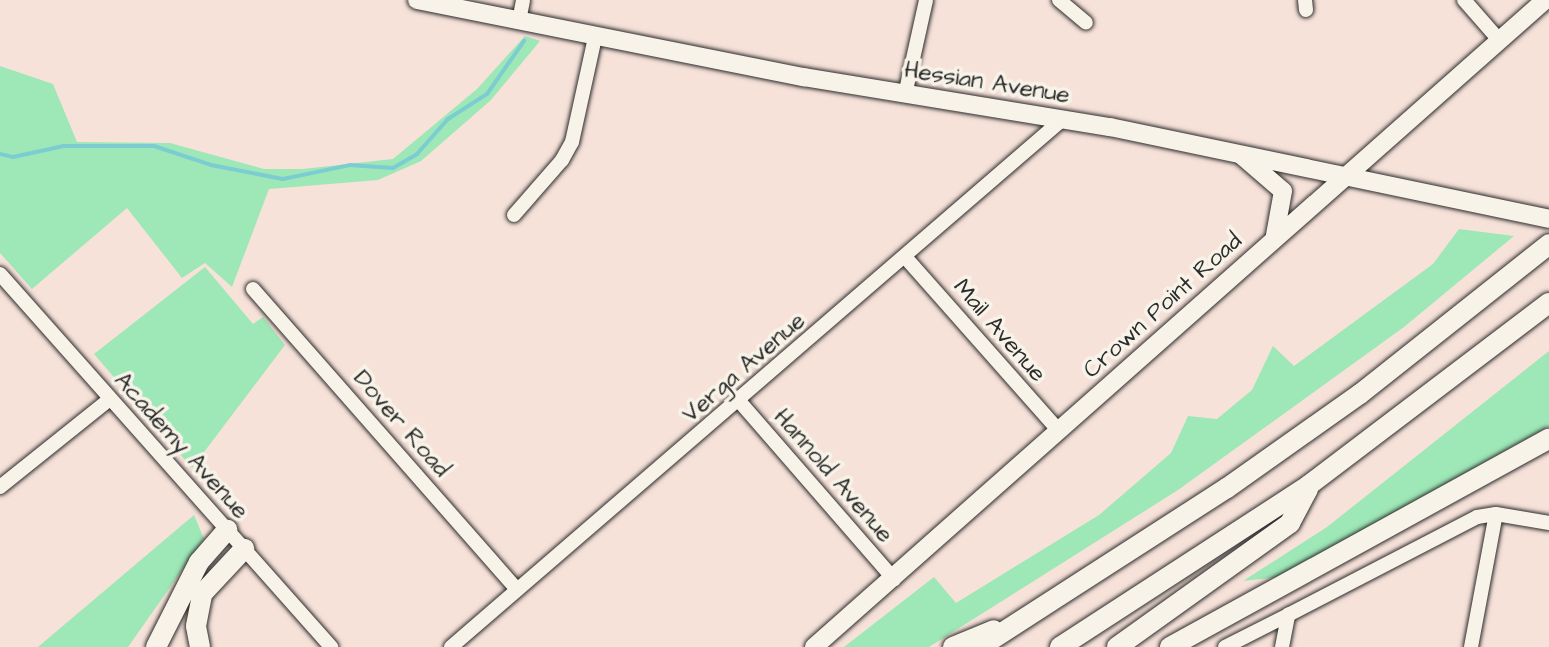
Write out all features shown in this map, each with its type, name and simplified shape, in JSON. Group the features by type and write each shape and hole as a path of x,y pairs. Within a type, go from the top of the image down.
{"highway":[{"path":"980,647 1336,411 1549,244"},
{"path":"1060,647 1309,485 1549,303"},
{"path":"1170,647 1549,439"},
{"path":"1117,647 1290,523 1309,485"},
{"path":"156,647 199,562 227,530"},
{"path":"200,647 196,626 202,594 244,549"},
{"path":"953,647 979,633 1010,628"}],"main road":[{"name":"Hessian Avenue","path":"417,0 905,95 1063,119 1348,174 1549,219"},
{"name":"Crown Point Road","path":"814,647 1545,0"},
{"path":"1239,153 1283,191 1285,202 1273,239"}],"street":[{"path":"519,21 523,0"},
{"path":"905,95 926,0"},
{"path":"1059,0 1086,23"},
{"path":"1464,0 1499,40"},
{"path":"514,215 562,160 572,142 595,37"},
{"name":"Verga Avenue","path":"451,647 516,588 740,402 1063,119"},
{"name":"Mail Avenue","path":"906,258 1060,432"},
{"name":"Academy Avenue","path":"2,280 331,647"},
{"name":"Dover Road","path":"253,289 516,588"},
{"path":"0,487 110,399"},
{"name":"Hannold Avenue","path":"740,402 894,579"},
{"path":"1471,647 1496,514"},
{"path":"1225,647 1395,556 1477,517 1496,514 1549,523"},
{"path":"1282,647 1288,615"}],"green space":[{"path":"525,36 540,41 491,100 421,161 378,180 269,189 232,287 205,263 182,278 127,208 32,289 0,253 0,66 53,84 77,142 170,143 264,169 303,169 393,159 477,89"},
{"path":"1459,229 1514,236 1404,327 1178,490 929,647 844,647 934,577 956,603 1099,515 1171,453 1188,416 1217,419 1252,390 1273,346 1294,366 1433,264"},
{"path":"205,267 253,324 263,317 285,345 192,468 94,354"},
{"path":"1549,351 1549,426 1279,577 1243,581 1327,527"},
{"path":"194,515 204,539 128,647 38,647"}],"waterway":[{"path":"0,154 13,157 64,146 154,146 211,165 283,179 350,165 393,168 417,154 448,119 487,94 524,41"}]}
